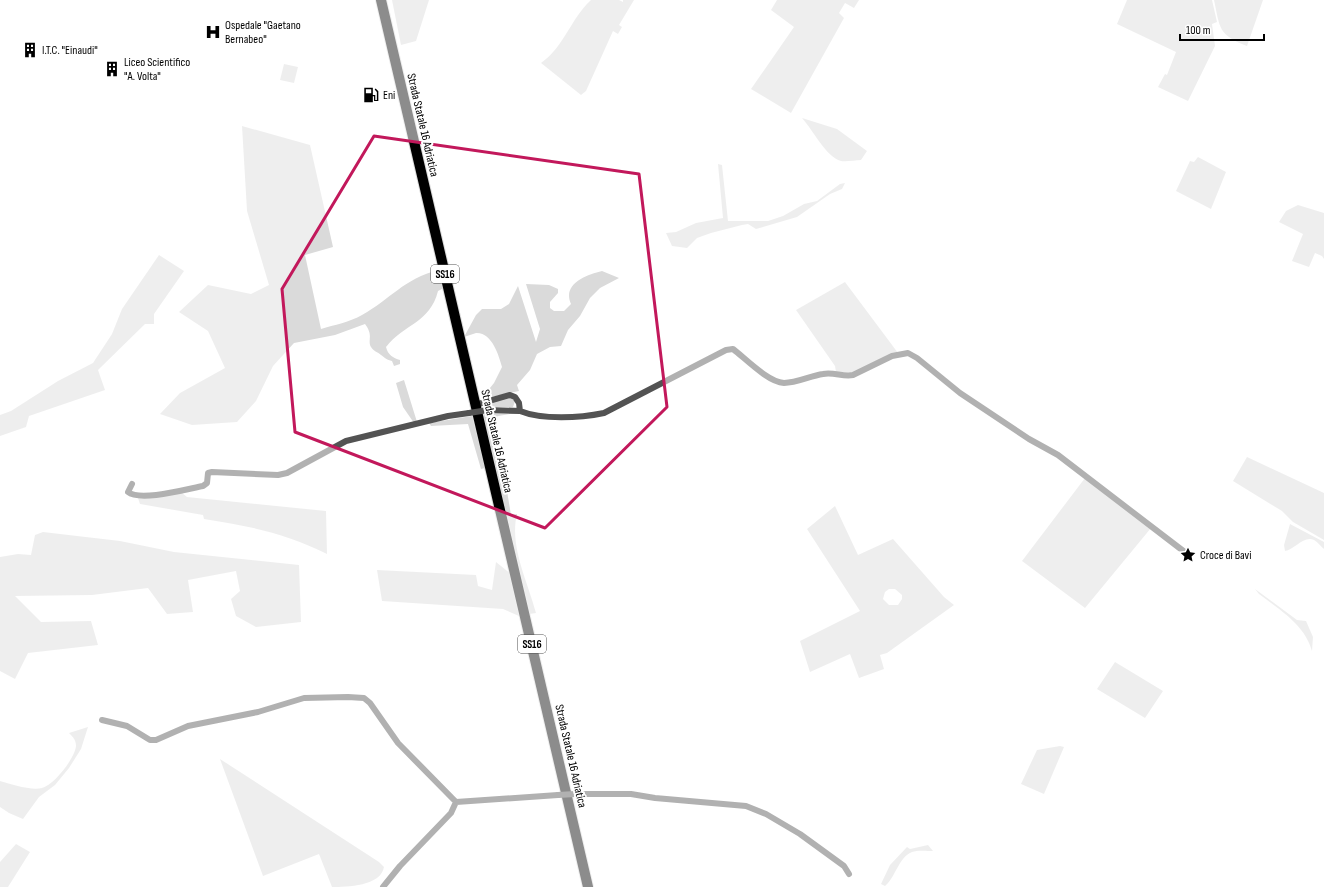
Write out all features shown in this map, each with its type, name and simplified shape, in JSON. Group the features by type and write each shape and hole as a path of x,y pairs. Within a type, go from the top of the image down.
{"main road":[{"name":"Strada Statale 16 Adriatica","path":"381,0 473,406 588,887"}],"street":[{"path":"473,406 488,410 520,411 534,416 589,416 604,413 726,350 734,349 770,378 783,383 822,374 835,373 848,376 853,375 892,356 908,354 917,358 960,393 1029,439 1058,455 1186,553"},
{"path":"132,484 128,492 131,494 153,495 203,486 207,484 208,473 212,472 278,475 287,473 346,441 448,416 473,406 510,395 515,397 519,403 520,411"},
{"path":"102,720 127,726 150,740 156,740 188,726 258,712 304,698 323,696 364,698 370,703 398,743 456,802 575,794 631,794 655,798 746,806 766,814 800,834 844,866 849,874"},
{"path":"383,887 400,866 451,812 456,802"}],"highlighted area":[{"path":"374,136 639,174 667,407 545,528 295,432 282,289"}],"shaded area":[{"path":"392,0 429,0 416,41 401,45"},
{"path":"591,0 619,0 623,2 623,0 634,0 619,25 622,27 618,34 613,31 586,91 581,95 541,63 556,49 578,15"},
{"path":"777,0 859,0 854,8 845,3 839,13 844,18 791,113 751,89 794,27 771,10"},
{"path":"1127,0 1212,0 1217,22 1212,24 1215,46 1188,101 1158,87 1165,74 1167,75 1176,52 1117,24"},
{"path":"1214,0 1263,0 1247,46 1225,34 1219,24"},
{"path":"284,64 298,67 294,83 280,80"},
{"path":"802,118 837,129 867,151 861,160 841,161 835,158 825,149"},
{"path":"242,126 310,145 333,247 305,255 321,329 357,317 372,309 406,284 439,270 444,288 438,291 434,302 423,317 393,339 386,347 391,356 400,360 400,364 394,366 392,361 386,359 372,348 368,328 365,324 335,335 294,343 273,366 256,401 237,422 192,425 160,414 180,393 225,368 208,331 179,312 208,285 251,294 269,285 247,211"},
{"path":"1198,157 1226,172 1211,209 1176,191 1190,161 1194,162"},
{"path":"718,164 722,165 728,221 768,221 783,216 804,204 817,201 840,184 845,183 842,189 830,194 797,217 756,229 748,224 711,233 697,238 687,248 672,246 666,233 676,232 696,223 723,218"},
{"path":"1298,205 1324,213 1324,259 1322,256 1315,253 1309,267 1292,261 1303,234 1279,222 1286,211"},
{"path":"159,255 184,271 154,314 154,324 145,324 98,370 105,390 29,416 26,427 0,436 0,415 11,411 58,381 93,363 112,334 122,309"},
{"path":"602,271 619,278 600,288 590,298 580,316 568,330 561,346 550,347 537,354 530,370 517,385 519,391 481,399 494,383 502,367 494,346 486,336 476,333 464,337 476,315 482,309 501,309 509,304 518,286 536,342 540,329 526,284 549,285 558,289 558,293 550,302 550,308 554,311 564,311 571,304 569,297 573,286 583,278"},
{"path":"845,282 898,353 855,373 836,372 835,366 796,310"},
{"path":"404,380 417,422 414,423 403,407 396,383"},
{"path":"510,397 515,401 513,407 487,407 489,403"},
{"path":"489,413 510,414 498,416 489,422 507,491 511,515 517,514 515,539 517,551 536,613 529,614 482,415"},
{"path":"472,416 485,468 481,469 468,424 431,426 429,423"},
{"path":"1247,457 1324,493 1324,540 1293,522 1282,511 1233,481"},
{"path":"1085,478 1151,528 1085,608 1022,561"},
{"path":"181,492 187,497 326,511 327,554 267,531 204,519 203,515 140,504 138,498"},
{"path":"835,506 858,555 893,539 944,597 954,605 887,653 880,655 884,669 859,678 850,654 810,672 800,641 860,611 807,529","holes":["889,589 895,589 902,595 902,599 898,605 889,605 883,599 885,592"]},
{"path":"1290,524 1324,542 1324,549 1314,540 1307,539 1285,551 1284,545"},
{"path":"43,532 120,541 174,552 299,565 301,622 256,627 236,616 231,599 240,591 236,571 188,580 193,612 167,614 148,588 92,595 15,596 41,622 91,621 98,645 28,653 15,679 0,671 0,557 18,554 31,555 35,535"},
{"path":"496,562 511,574 519,616 503,609 382,601 377,570 476,575 478,586 492,590"},
{"path":"1255,589 1297,620 1306,621 1313,637 1312,651 1304,633 1298,626"},
{"path":"1115,662 1163,691 1145,718 1097,689"},
{"path":"88,727 81,749 69,768 55,785 39,797 23,819 0,807 0,781 33,789 47,786 58,777 68,764 75,751 75,742 69,733"},
{"path":"1060,746 1064,747 1044,794 1021,784 1037,750"},
{"path":"220,759 379,862 384,867 382,873 370,882 354,886 332,887 319,854 263,876"},
{"path":"16,844 30,852 8,887 0,887 0,862"},
{"path":"928,845 933,851 917,851 907,855 900,863 889,882 885,886 881,884 890,865 907,847 910,849"}],"place":[{"name":"Ospedale \"Gaetano Bernabeo\"","path":"213,32"},
{"name":"I.T.C. \"Einaudi\"","path":"30,50"},
{"name":"Liceo Scientifico \"A. Volta\"","path":"112,69"},
{"name":"Eni","path":"371,95"},
{"name":"Croce di Bavi","path":"1188,555"}]}
